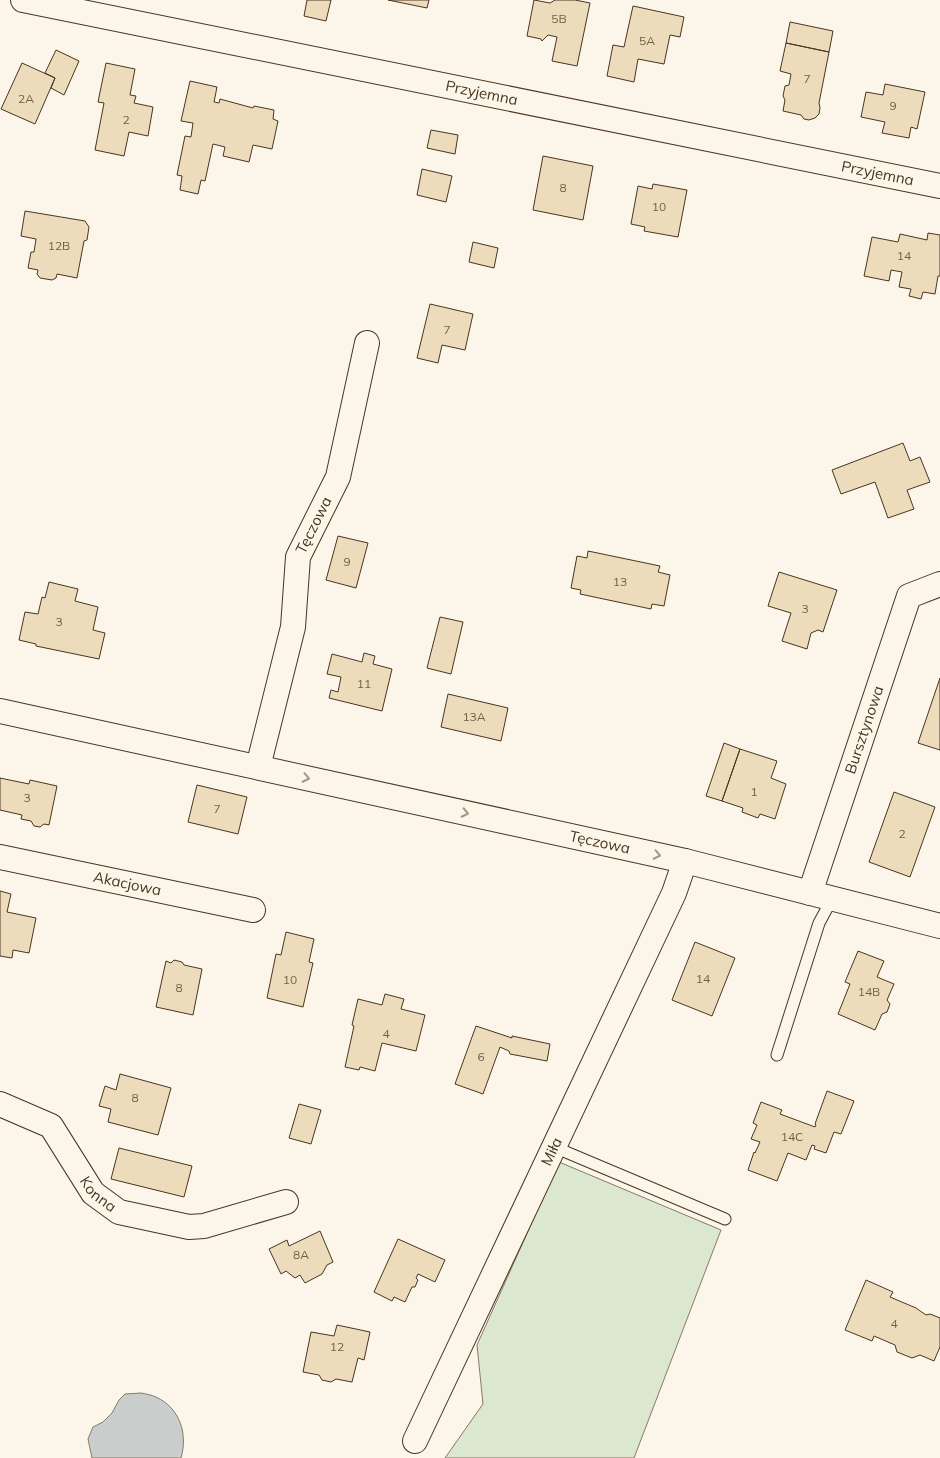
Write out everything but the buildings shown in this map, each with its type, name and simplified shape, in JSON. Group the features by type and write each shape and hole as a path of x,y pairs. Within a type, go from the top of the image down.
{"street":[{"name":"Przyjemna","path":"23,0 940,186"},
{"name":"Tęczowa","path":"258,767 293,627 298,557 338,477 367,343"},
{"name":"Bursztynowa","path":"821,896 909,596 940,584"},
{"name":"Tęczowa","path":"0,711 685,861 940,926"},
{"name":"Akacjowa","path":"0,857 253,910"},
{"name":"Miła","path":"414,1442 674,893 685,861"},
{"name":"Konna","path":"0,1104 51,1126 93,1194 119,1212 189,1227 204,1226 286,1202"}],"lane":[{"path":"777,1055 818,926 821,896"},
{"path":"554,1147 725,1219"}],"green space":[{"path":"559,1162 721,1230 634,1458 445,1458 483,1404 477,1345"}],"shaded area":[{"path":"141,1393 154,1396 164,1402 176,1415 182,1431 183,1449 181,1458 92,1458 88,1439 93,1427 103,1422 112,1413 119,1400 125,1394"}]}
